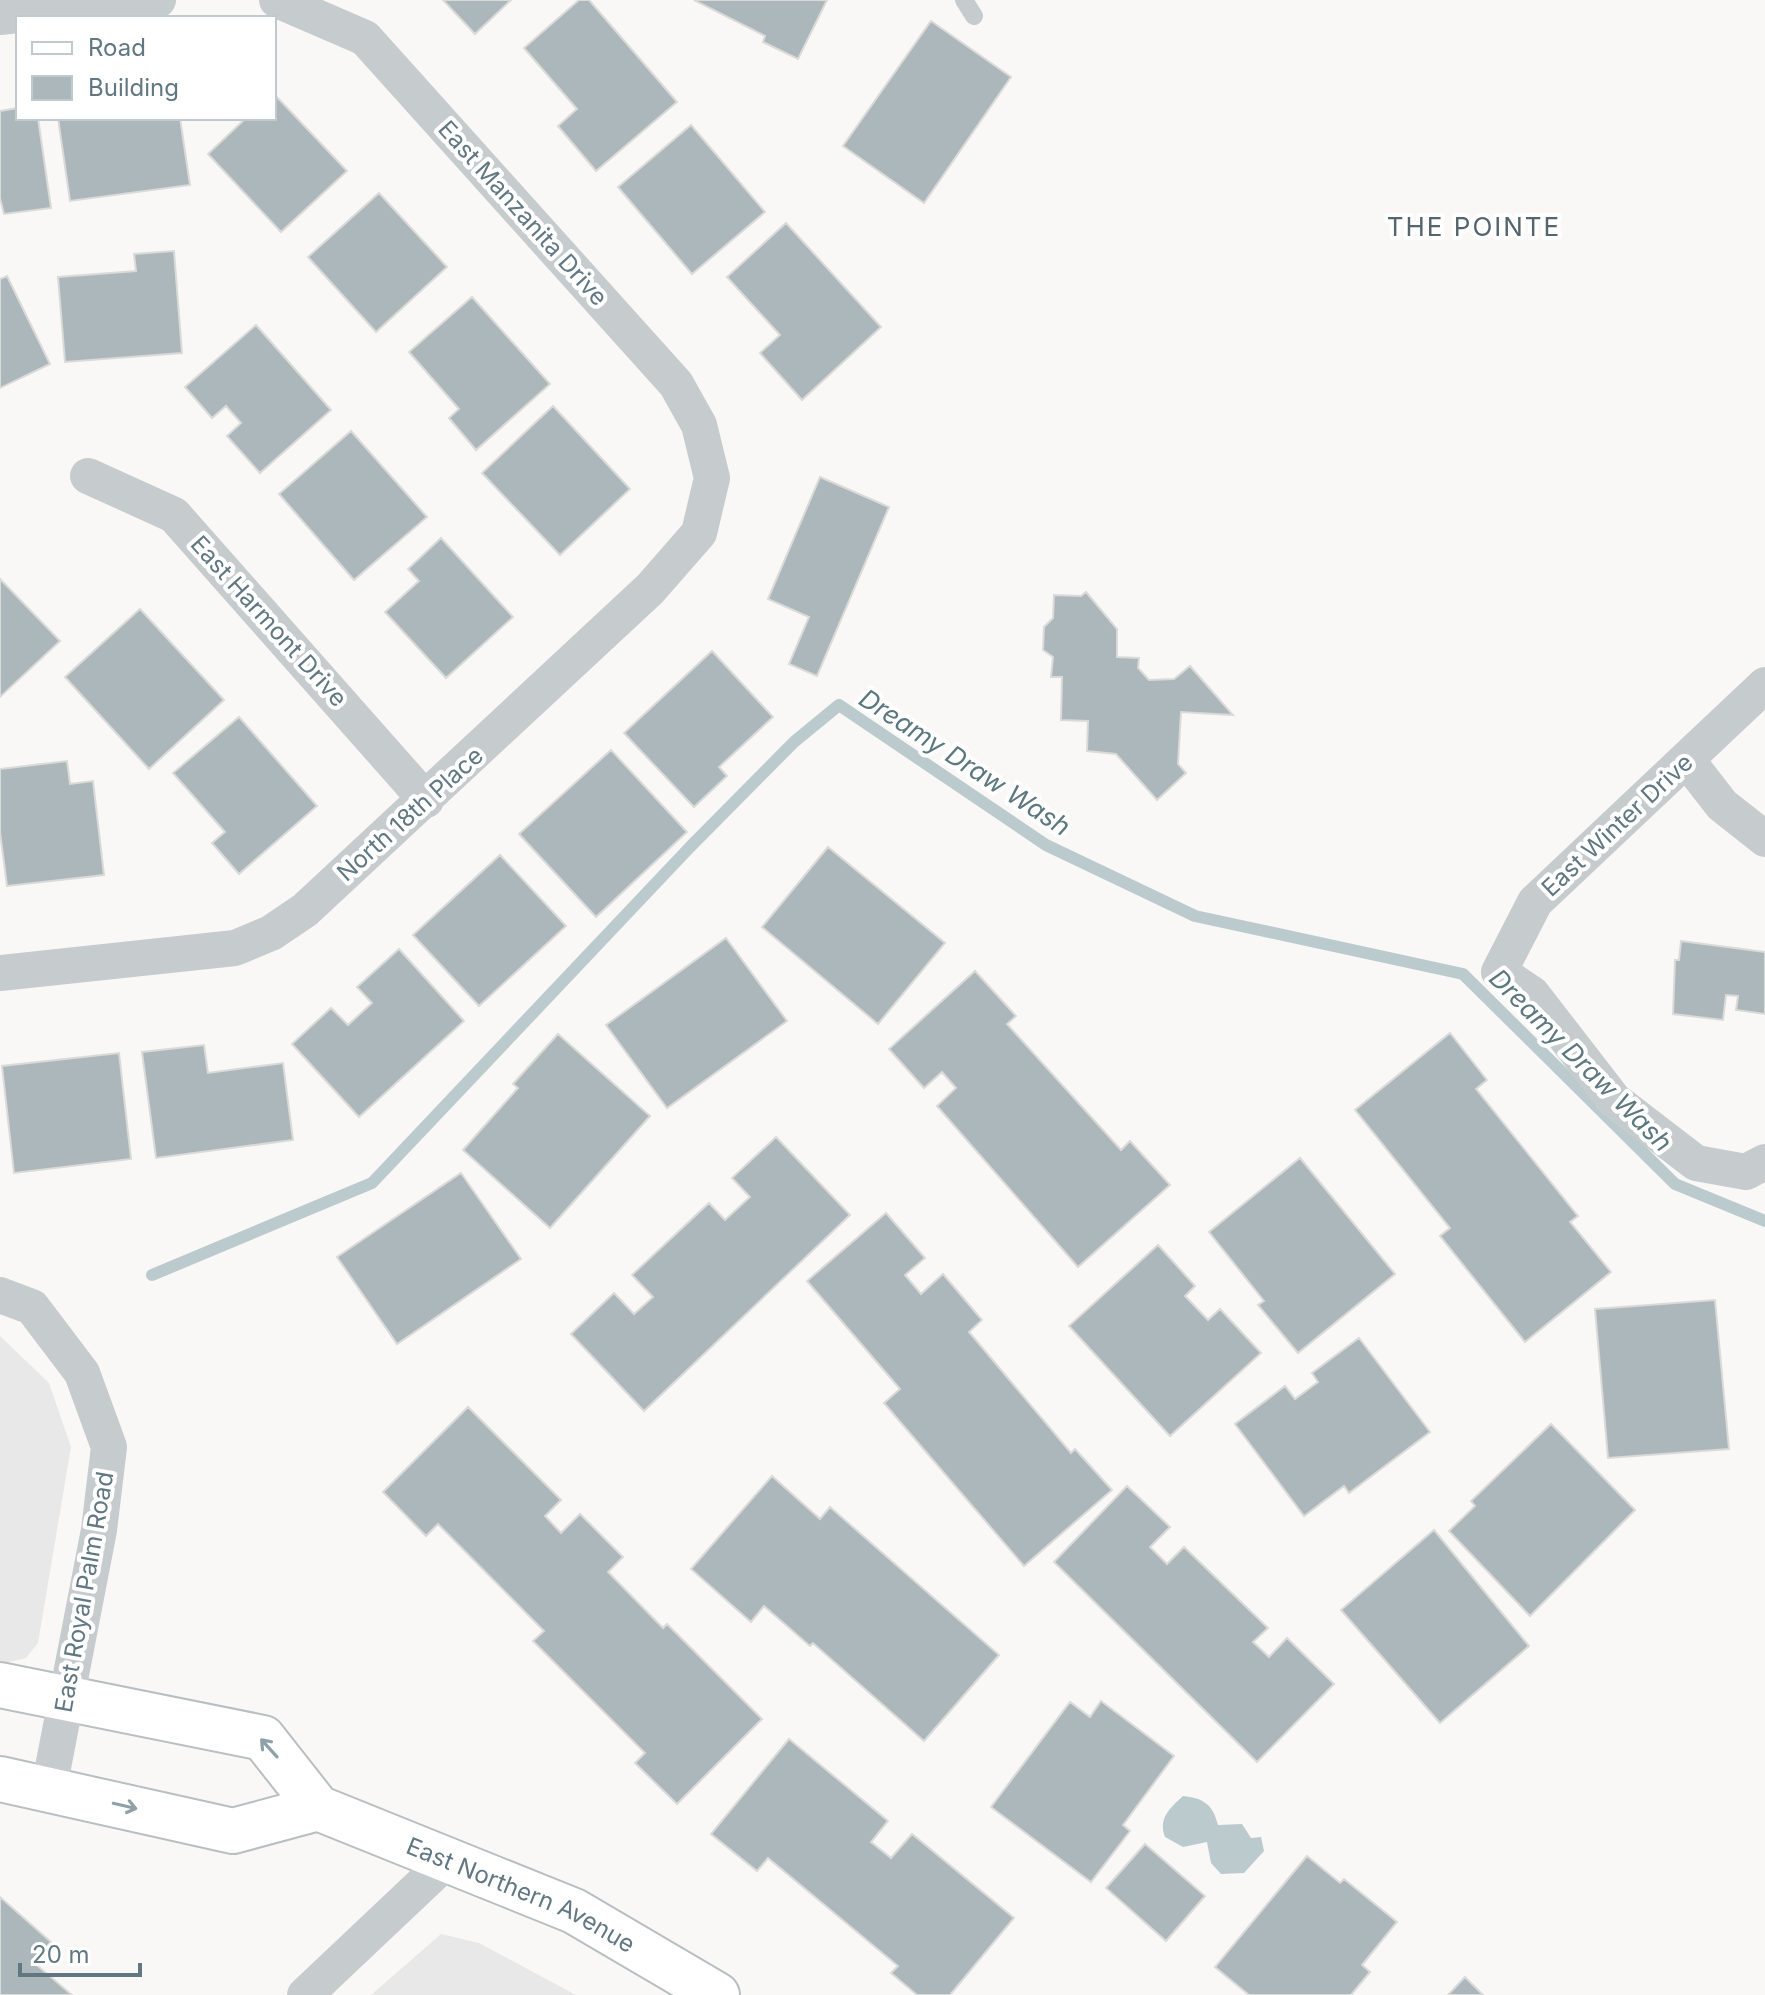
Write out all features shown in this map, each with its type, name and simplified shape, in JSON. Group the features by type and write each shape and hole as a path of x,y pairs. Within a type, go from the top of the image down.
{"main road":[{"path":"0,1685 263,1738 318,1808 233,1831 0,1779"},
{"name":"East Northern Avenue","path":"318,1808 450,1858 574,1911 717,1995"}],"street":[{"path":"0,17 158,0"},
{"name":"East Manzanita Drive","path":"277,0 365,38 676,384 699,425 712,478"},
{"name":"East Harmont Drive","path":"88,476 174,515 426,800"},
{"name":"North 18th Place","path":"0,973 235,948 259,938 305,910 650,589 699,533 712,478"},
{"name":"East Winter Drive","path":"1765,685 1535,902 1499,972 1532,994 1614,1100 1696,1163 1746,1172 1765,1162"},
{"path":"1687,760 1722,805 1765,839"},
{"name":"East Royal Palm Road","path":"0,1295 32,1307 82,1373 109,1447 99,1530 49,1788"},
{"path":"305,1995 450,1858"}],"shaded area":[{"path":"0,1336 49,1383 71,1447 38,1643 26,1658 5,1663 0,1662"},
{"path":"1183,1796 1206,1804 1218,1825 1242,1824 1251,1838 1261,1837 1264,1851 1244,1873 1221,1874 1211,1863 1207,1842 1183,1847 1165,1837 1164,1819"},
{"path":"441,1934 479,1943 576,1995 371,1995"}],"building":[{"path":"443,0 511,0 475,34"},
{"path":"579,0 589,0 677,102 596,171 558,126 577,109 524,48"},
{"path":"694,0 827,0 798,59 763,42 765,36"},
{"path":"931,21 1011,77 924,203 843,146"},
{"path":"276,96 347,171 281,232 208,154 244,120 276,120"},
{"path":"16,108 16,120 38,120 51,208 4,214 0,198 0,111"},
{"path":"58,120 180,120 190,185 70,201"},
{"path":"691,125 765,212 692,274 618,187"},
{"path":"379,193 447,267 376,332 308,257"},
{"path":"786,223 881,327 802,400 760,353 780,335 727,277"},
{"path":"174,251 182,353 65,362 58,277 136,271 134,254"},
{"path":"7,276 50,364 0,388 0,279"},
{"path":"472,297 550,384 476,450 449,418 459,409 409,352"},
{"path":"256,325 331,410 260,473 227,436 241,423 226,406 212,418 185,387"},
{"path":"553,406 630,489 560,555 482,473"},
{"path":"351,431 427,517 354,580 279,494"},
{"path":"820,477 889,507 817,676 789,664 809,617 768,599"},
{"path":"441,538 513,617 446,678 385,612 419,581 408,569"},
{"path":"0,579 60,641 0,697"},
{"path":"1086,592 1117,629 1117,657 1139,658 1138,668 1149,680 1174,679 1190,666 1233,715 1181,712 1178,764 1186,773 1157,800 1116,754 1087,751 1088,721 1061,720 1062,677 1051,677 1053,657 1043,650 1044,627 1053,618 1054,595 1081,596"},
{"path":"140,609 224,700 149,769 65,677"},
{"path":"712,651 773,717 719,767 727,776 694,807 624,733"},
{"path":"239,717 317,806 239,874 212,843 225,832 173,773"},
{"path":"611,750 687,832 596,917 519,834"},
{"path":"67,761 70,784 93,781 104,875 7,886 0,832 0,769"},
{"path":"828,847 945,943 878,1024 762,927"},
{"path":"500,855 566,926 479,1006 413,935"},
{"path":"726,938 787,1021 667,1108 606,1025"},
{"path":"1681,941 1765,952 1765,1014 1736,1010 1738,996 1726,995 1723,1020 1673,1014 1675,960 1679,960"},
{"path":"399,949 464,1021 359,1117 292,1044 331,1008 348,1025 372,1003 357,987"},
{"path":"975,971 1016,1016 1007,1024 1121,1150 1130,1141 1170,1185 1078,1267 937,1106 956,1088 942,1072 924,1088 889,1049"},
{"path":"1450,1033 1487,1080 1476,1089 1578,1216 1570,1222 1611,1272 1525,1342 1440,1236 1450,1228 1355,1110"},
{"path":"558,1034 650,1116 550,1228 463,1150 518,1088 513,1084"},
{"path":"204,1045 208,1073 283,1063 293,1140 156,1158 142,1052"},
{"path":"119,1053 131,1159 14,1173 2,1066"},
{"path":"776,1137 850,1215 644,1411 571,1334 614,1293 634,1314 653,1297 632,1275 709,1203 725,1220 750,1197 732,1178"},
{"path":"1300,1158 1395,1274 1298,1353 1258,1305 1264,1301 1209,1232"},
{"path":"461,1173 521,1259 397,1344 337,1257"},
{"path":"886,1213 925,1258 905,1275 921,1294 943,1274 982,1320 969,1332 1071,1453 1075,1449 1112,1490 1024,1566 884,1403 900,1389 807,1281"},
{"path":"1158,1245 1195,1286 1185,1296 1208,1320 1220,1309 1261,1353 1170,1436 1069,1326"},
{"path":"1715,1300 1729,1449 1608,1458 1595,1309"},
{"path":"1359,1338 1430,1432 1349,1493 1344,1486 1304,1516 1235,1424 1285,1386 1295,1399 1318,1382 1312,1373"},
{"path":"468,1407 561,1500 545,1516 561,1533 580,1514 623,1557 608,1572 663,1628 667,1624 762,1719 677,1804 635,1763 645,1753 533,1641 544,1631 438,1524 426,1536 383,1492"},
{"path":"1551,1424 1635,1510 1530,1616 1449,1531 1475,1506 1471,1501"},
{"path":"772,1476 820,1519 830,1507 999,1655 924,1741 813,1643 810,1646 764,1606 751,1622 691,1569"},
{"path":"1127,1486 1170,1527 1150,1547 1167,1564 1184,1547 1268,1628 1253,1642 1269,1657 1287,1638 1334,1684 1257,1762 1054,1562"},
{"path":"1434,1530 1529,1646 1440,1723 1341,1610"},
{"path":"1101,1701 1174,1756 1123,1825 1130,1831 1091,1882 991,1807 1070,1702 1090,1717"},
{"path":"789,1739 888,1821 871,1842 891,1858 912,1834 1014,1918 950,1995 917,1995 891,1973 898,1966 768,1858 757,1871 711,1834"},
{"path":"1145,1844 1205,1896 1166,1941 1106,1888"},
{"path":"1307,1856 1340,1883 1344,1879 1397,1922 1362,1965 1370,1972 1351,1995 1249,1995 1215,1967"},
{"path":"0,1897 51,1942 33,1962 72,1995 0,1995"},
{"path":"1465,1977 1483,1995 1448,1995"}],"waterway":[{"name":"Dreamy Draw Wash","path":"152,1275 372,1183 690,847 794,742 839,705 1046,845 1195,916 1463,974 1675,1184 1765,1221"}],"district":[{"name":"THE POINTE","path":"1474,226"}]}
